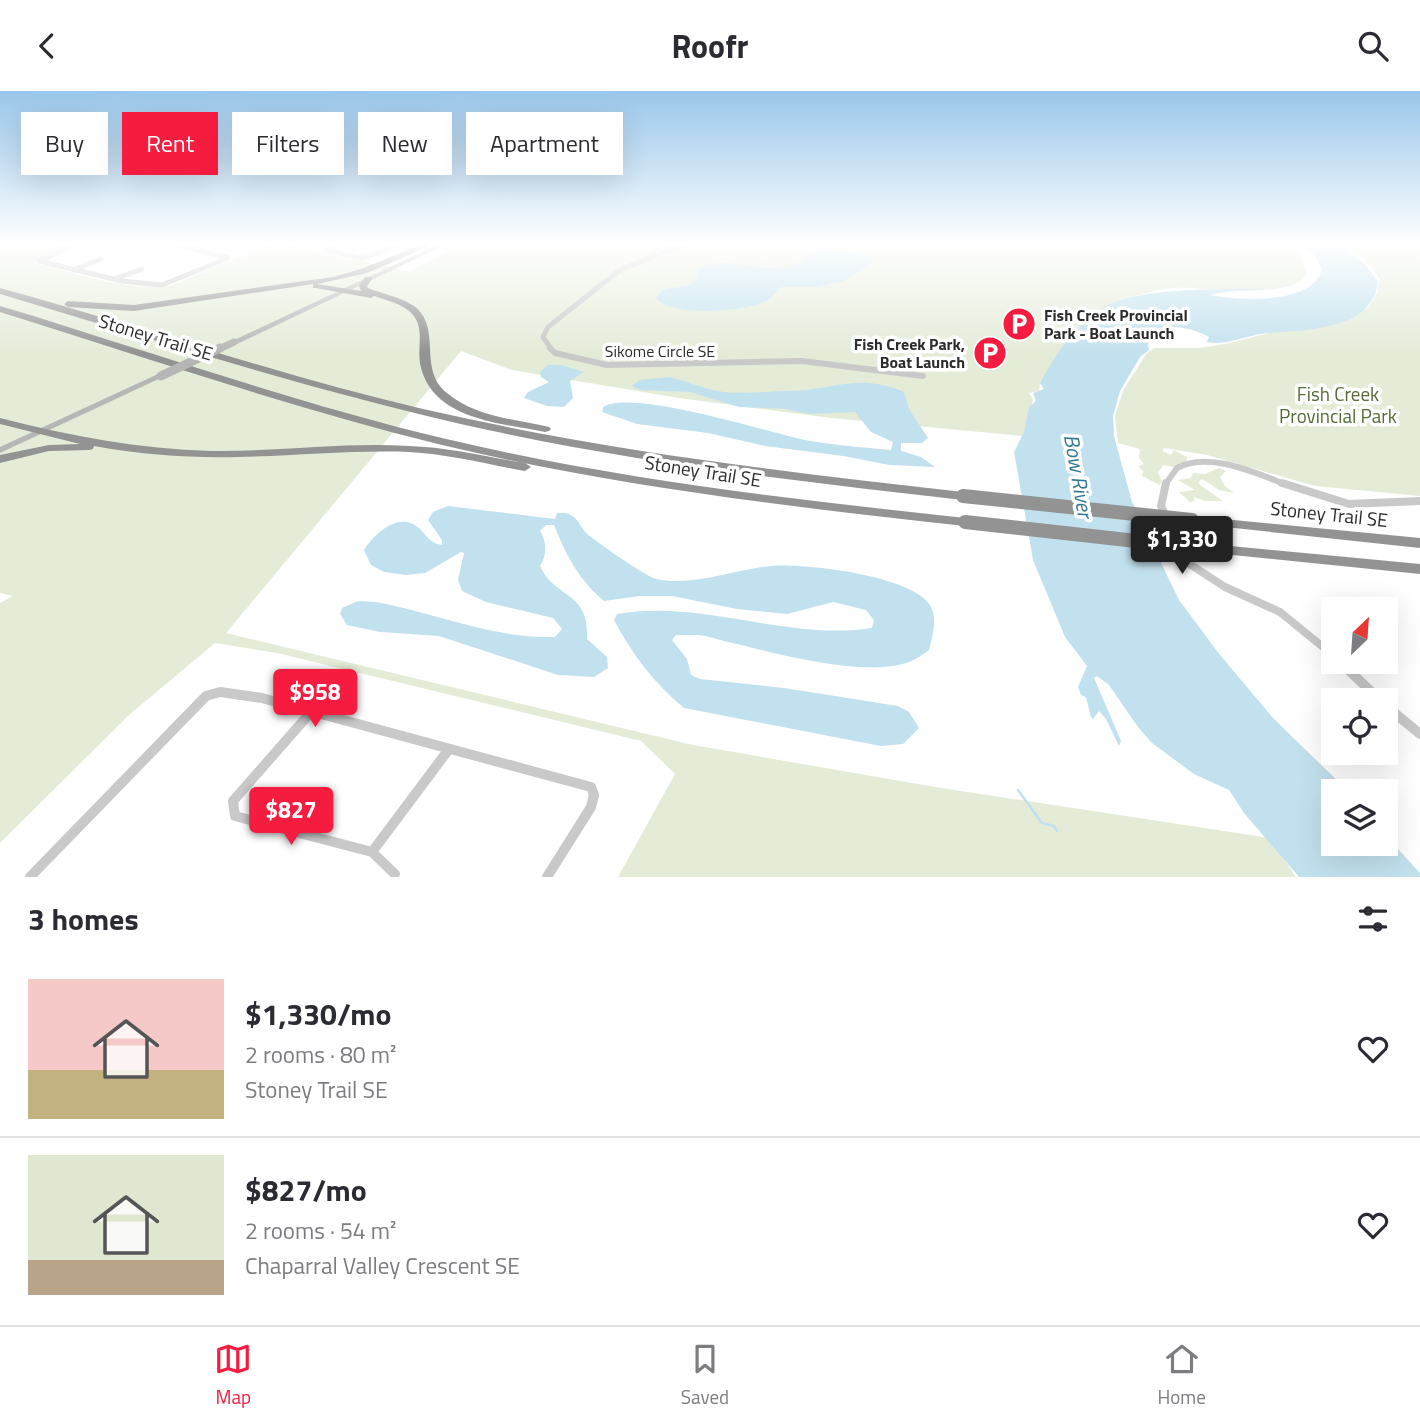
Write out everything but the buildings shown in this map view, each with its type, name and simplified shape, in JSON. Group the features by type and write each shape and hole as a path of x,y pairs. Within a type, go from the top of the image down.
{"highway":[{"path":"134,308 318,281"},
{"path":"367,281 363,285 364,289 405,305 420,319 425,333 428,376 443,395 458,405 498,419 711,465"},
{"path":"0,289 76,305 134,308 178,305 294,287 341,289 385,297"},
{"name":"Stoney Trail SE","path":"0,289 413,409 573,443 711,465 963,496 1420,543"},
{"name":"Stoney Trail SE","path":"0,309 370,423 522,458 702,492 1199,548 1419,569"},
{"path":"0,422 162,452 241,454"},
{"path":"0,459 32,450 65,446 167,456 409,449 702,492"}],"main road":[{"path":"0,450 37,430 358,281"},
{"path":"341,289 363,281"},
{"path":"0,443 37,430"}],"street":[{"path":"131,281 166,284 174,281"},
{"name":"Sikome Circle SE","path":"605,281 548,327 544,337 547,346 559,354 615,366 802,361 923,376"},
{"path":"1321,644 1298,624 1205,576 1184,557 1161,506 1161,497 1172,472 1181,465 1207,462 1340,502 1366,505 1420,501"},
{"path":"1353,674 1367,688"},
{"path":"30,877 206,696 220,692 262,698 591,786 594,795 592,807 547,877"},
{"path":"311,712 233,801 235,816 372,852 395,874"},
{"path":"1398,716 1420,734"},
{"path":"372,852 449,749"}],"green space":[{"path":"0,281 104,281 153,287 170,286 183,281 1300,281 1283,288 1265,290 1172,288 1127,298 1106,307 1075,339 1040,385 1039,391 1029,393 1033,399 1029,424 1022,436 831,418 679,398 512,370 461,351 226,633 693,745 935,787 1270,838 1296,877 618,877 675,774 641,741 277,653 215,643 129,715 0,843 0,603 13,596 0,593"},
{"name":"Fish Creek Provincial Park","path":"1380,281 1420,281 1420,496 1315,486 1207,455 1164,448 1162,451 1171,455 1174,450 1187,457 1187,461 1174,467 1163,465 1158,473 1162,481 1160,485 1142,476 1143,471 1138,466 1144,464 1139,458 1140,449 1118,443 1115,416 1123,391 1146,354 1154,348 1198,348 1225,344 1368,308 1377,293"},
{"path":"1219,468 1226,471 1220,477 1225,486 1234,493 1219,490 1202,479 1199,482 1223,501 1205,501 1194,497 1194,501 1190,502 1179,492 1195,490 1178,480 1191,478 1193,473 1205,474"}],"water":[{"path":"695,281 845,281 815,287 781,287 766,301 726,310 676,308 656,298 662,290 690,285"},
{"name":"Bow River","path":"1316,281 1378,281 1373,298 1363,311 1348,320 1313,329 1260,334 1220,343 1207,342 1209,337 1193,330 1163,328 1163,332 1180,333 1157,332 1148,344 1149,350 1140,357 1120,391 1113,416 1114,436 1132,502 1158,551 1179,600 1220,655 1273,718 1336,779 1321,779 1321,856 1398,856 1398,849 1420,873 1420,877 1299,877 1244,813 1229,790 1194,774 1152,743 1109,685 1097,676 1094,678 1121,741 1119,746 1106,719 1099,711 1093,719 1091,717 1086,697 1081,695 1078,687 1087,666 1065,637 1033,560 1014,452 1024,432 1029,407 1036,401 1033,393 1044,389 1040,383 1059,351 1084,323 1104,307 1118,300 1137,296 1183,291 1267,289 1210,295 1256,299 1290,295"},
{"path":"548,365 562,365 584,372 570,381 573,398 564,407 547,406 524,398 528,392 549,382 541,377 540,372"},
{"path":"670,377 711,390 743,393 804,390 858,383 887,386 904,392 909,409 928,438 922,443 901,443 901,451 921,457 935,467 890,465 765,446 708,433 637,424 602,412 603,407 618,403 639,403 696,412 808,440 891,450 893,442 871,432 855,412 809,414 785,409 739,407 690,392 640,390 632,386 640,380"},
{"path":"448,506 555,519 557,513 569,514 599,543 656,579 685,581 758,568 787,566 859,574 906,588 923,598 932,609 934,629 929,650 906,663 885,667 860,667 804,659 700,635 676,635 672,640 687,659 691,675 700,679 784,688 898,706 909,712 919,728 903,744 881,746 684,708 653,678 628,645 614,620 617,614 681,612 840,631 872,628 874,620 866,610 833,602 787,614 737,609 672,596 640,596 604,601 574,566 554,525 546,525 540,531 545,549 540,566 546,577 583,612 587,639 607,657 608,668 594,677 558,675 439,636 380,632 347,625 340,614 342,608 358,601 376,602 509,634 555,637 562,629 553,618 486,602 462,591 458,580 464,553 461,552 425,573 406,575 384,572 371,565 364,550 381,531 396,523 412,524 432,541 442,545 442,540 428,520 433,512"}],"waterway":[{"path":"1018,790 1042,823 1054,826 1057,831"}],"place":[{"name":"Fish Creek Provincial Park - Boat Launch","path":"1019,324"},
{"name":"Fish Creek Park, Boat Launch","path":"990,353"}]}
